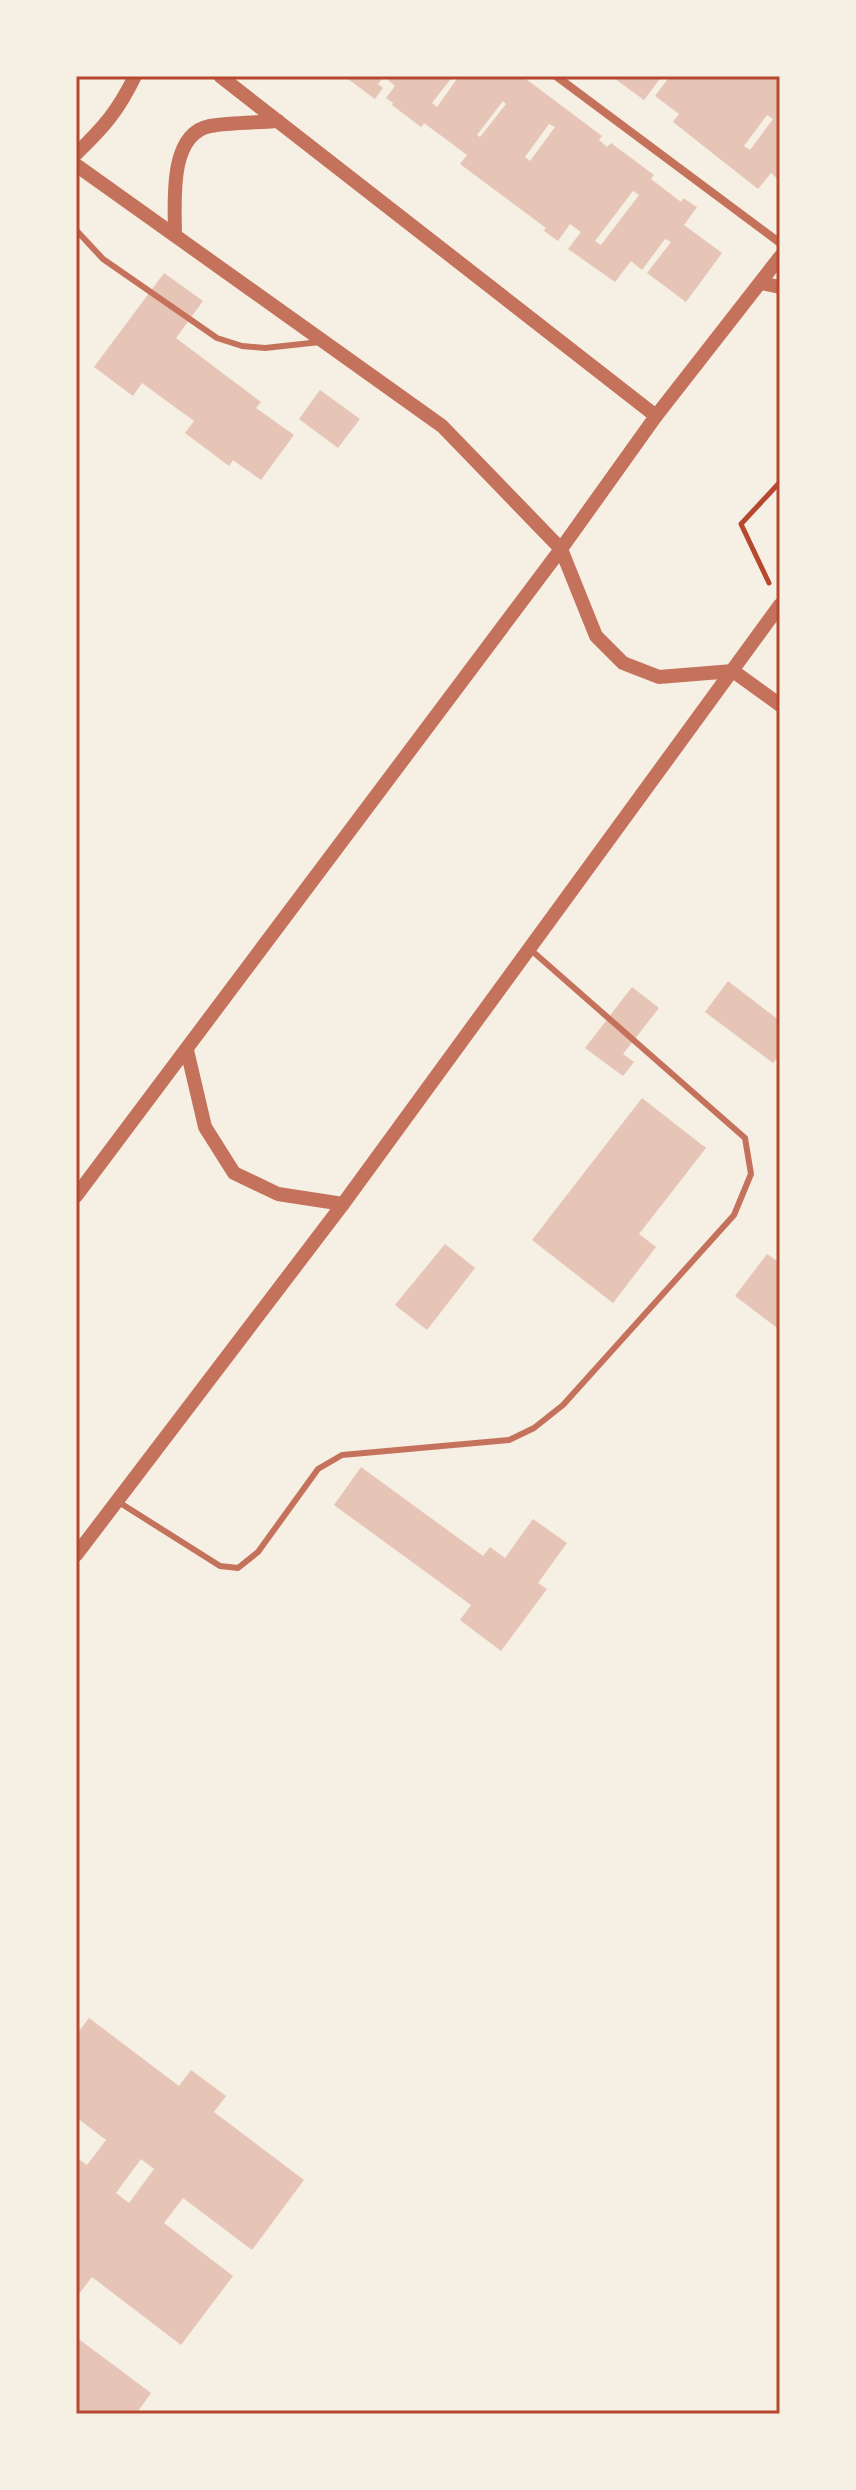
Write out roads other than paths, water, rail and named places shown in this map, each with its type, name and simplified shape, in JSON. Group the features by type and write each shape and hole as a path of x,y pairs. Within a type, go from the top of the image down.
{"street":[{"path":"76,154 104,128 120,107 135,76"},
{"path":"220,76 656,416"},
{"path":"556,76 780,243"},
{"path":"175,235 176,168 188,140 207,126 278,121"},
{"path":"76,165 442,426 561,549 596,636 623,663 659,677 733,671 780,705"},
{"path":"76,1196 561,549 656,416 780,257"},
{"path":"761,283 780,287"},
{"path":"76,1555 343,1204 780,605"},
{"path":"187,1050 205,1127 234,1173 278,1194 343,1204"}],"lane":[{"path":"76,230 103,259 217,338 242,346 265,348 323,341"},
{"path":"117,1501 220,1566 238,1568 258,1552 318,1469 342,1455 509,1440 534,1428 563,1405 734,1215 751,1174 745,1138 529,947"}]}
